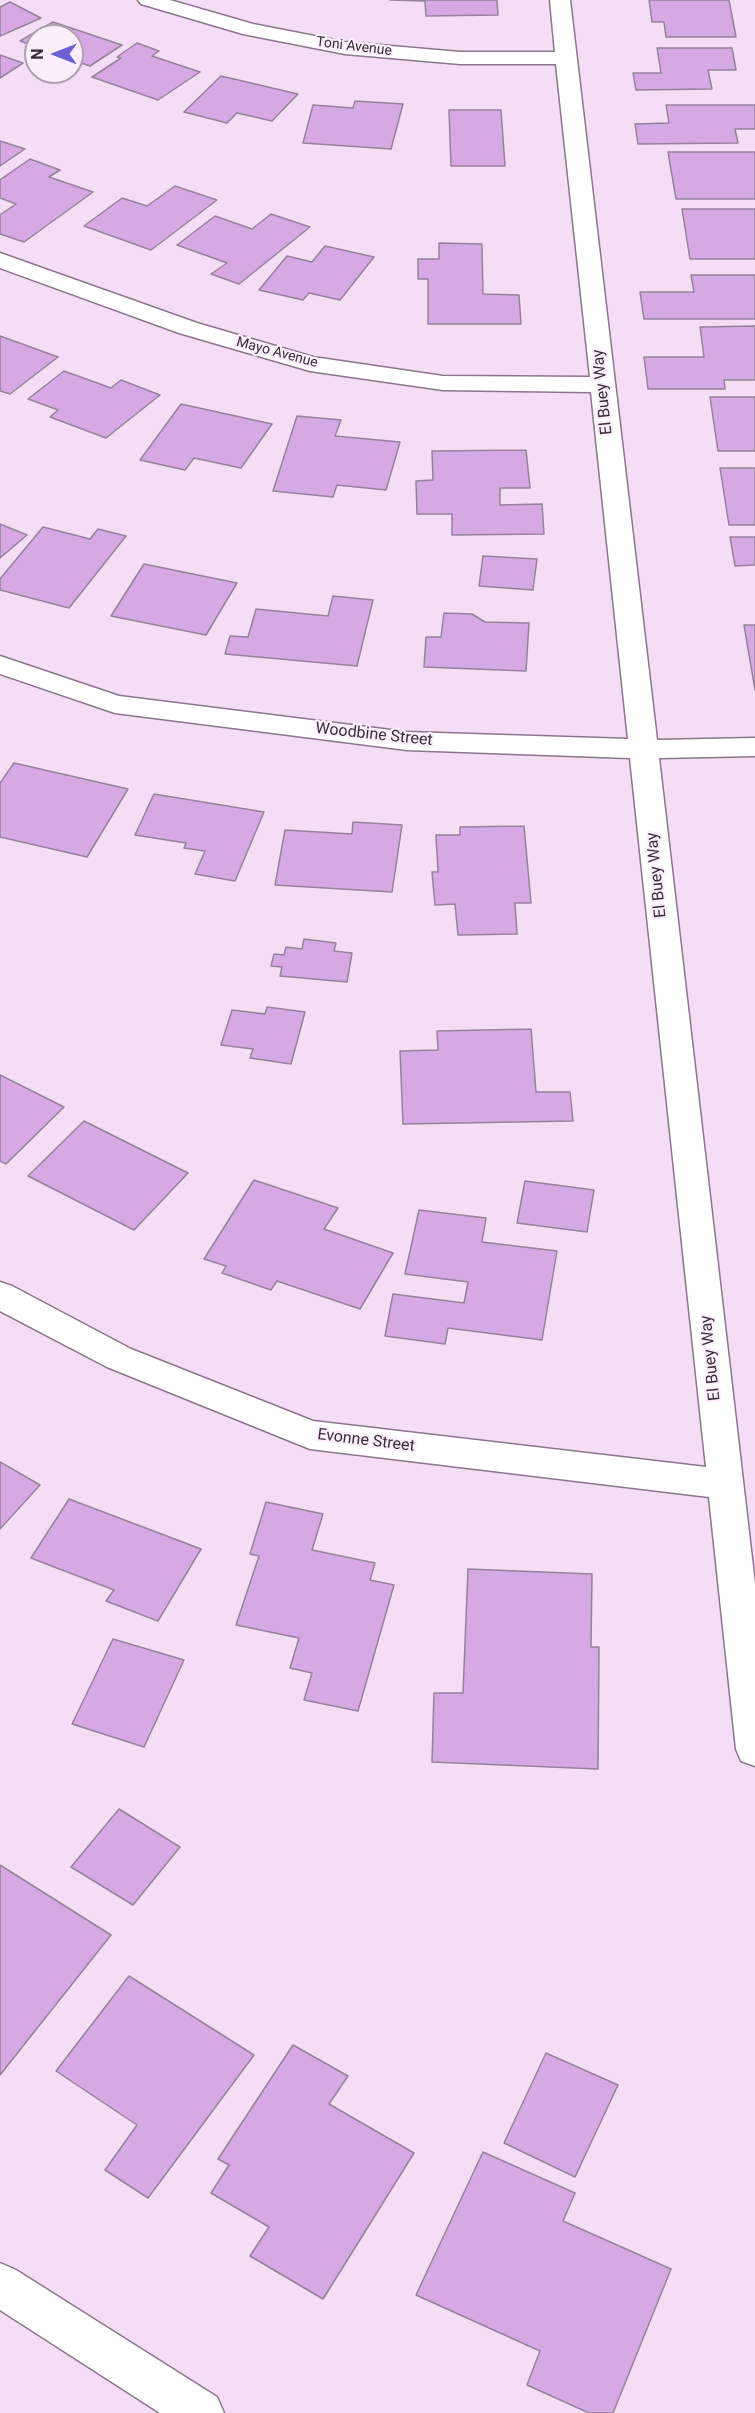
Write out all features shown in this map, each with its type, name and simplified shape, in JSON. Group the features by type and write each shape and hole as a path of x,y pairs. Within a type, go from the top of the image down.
{"street":[{"name":"Toni Avenue","path":"148,0 250,30 345,48 460,58 566,58"},
{"name":"El Buey Way","path":"560,0 755,1749"},
{"name":"Mayo Avenue","path":"0,260 188,328 310,364 443,383 603,385"},
{"name":"Woodbine Street","path":"0,665 115,704 407,741 643,748 755,747"},
{"name":"Evonne Street","path":"0,1294 119,1358 310,1435 725,1484"},
{"path":"0,2285 201,2413"}],"building":[{"path":"390,0 497,0 498,15 426,16 425,1"},
{"path":"649,0 729,0 736,37 666,37 664,22 652,22"},
{"path":"10,2 41,18 0,36 0,7"},
{"path":"84,32 122,45 90,66 84,64"},
{"path":"137,43 159,51 152,56 200,72 158,100 92,77 121,58 117,57"},
{"path":"657,48 732,48 736,70 708,70 712,89 636,90 633,73 661,73"},
{"path":"0,55 23,63 0,78"},
{"path":"221,76 298,94 272,121 237,113 227,123 184,112"},
{"path":"355,101 403,104 391,149 303,143 313,105 353,108"},
{"path":"666,105 755,105 755,129 735,129 738,143 638,144 635,124 669,123"},
{"path":"449,110 501,110 505,166 451,166"},
{"path":"0,141 25,149 0,166"},
{"path":"668,152 755,152 755,199 676,199"},
{"path":"30,159 60,170 49,177 93,192 24,242 0,234 0,215 16,204 0,198 0,180"},
{"path":"175,186 217,200 151,250 84,226 122,198 147,206"},
{"path":"682,209 755,209 755,259 690,259"},
{"path":"271,214 310,227 239,284 211,274 227,263 177,245 215,216 252,229"},
{"path":"439,243 482,244 483,294 519,295 521,324 428,324 428,279 418,279 418,259 439,259"},
{"path":"325,246 374,257 340,300 309,293 303,300 259,290 287,256 312,262"},
{"path":"691,275 755,275 755,319 644,319 640,292 694,292"},
{"path":"755,326 755,380 724,380 725,389 648,389 644,357 704,357 700,327"},
{"path":"0,336 58,357 10,394 0,391"},
{"path":"64,371 111,388 121,380 160,395 106,438 50,417 58,410 28,399"},
{"path":"710,397 755,397 755,451 718,451"},
{"path":"181,404 272,424 241,468 194,458 185,470 140,460"},
{"path":"297,416 341,420 335,436 400,442 386,490 337,485 333,497 273,491"},
{"path":"526,450 530,488 500,488 500,505 542,504 544,534 452,535 452,514 417,514 416,481 433,480 432,451"},
{"path":"720,468 755,468 755,525 729,525"},
{"path":"0,524 27,535 0,558"},
{"path":"43,527 90,539 98,529 126,536 69,608 0,590 0,579"},
{"path":"730,537 755,537 755,565 735,566"},
{"path":"483,556 537,559 533,590 479,586"},
{"path":"144,564 237,583 206,635 111,616"},
{"path":"333,596 373,600 357,666 225,654 230,636 248,637 256,609 328,616"},
{"path":"444,613 472,614 485,622 529,623 526,671 424,667 426,637 441,637"},
{"path":"744,625 755,625 755,690"},
{"path":"14,763 128,789 87,857 0,837 0,783"},
{"path":"154,794 264,812 235,881 195,874 205,851 184,848 186,843 135,835"},
{"path":"353,822 402,825 392,892 275,885 285,830 352,834"},
{"path":"524,826 531,903 515,903 517,934 458,935 455,904 435,905 432,872 438,872 436,835 460,835 460,827"},
{"path":"304,939 336,943 334,951 352,953 347,982 280,976 282,967 271,966 274,954 284,955 286,947 302,949"},
{"path":"267,1007 305,1012 291,1064 250,1058 253,1049 221,1045 232,1010 265,1014"},
{"path":"531,1029 536,1092 570,1092 573,1121 403,1124 400,1051 438,1050 437,1031"},
{"path":"0,1075 64,1107 6,1164 0,1161"},
{"path":"84,1121 188,1173 134,1230 28,1176"},
{"path":"254,1180 338,1208 324,1229 393,1253 360,1309 277,1281 271,1290 222,1273 226,1266 204,1259"},
{"path":"525,1181 594,1190 587,1232 517,1223"},
{"path":"419,1210 486,1218 482,1242 557,1251 542,1340 448,1328 445,1344 385,1336 393,1294 464,1303 468,1282 405,1274"},
{"path":"0,1462 40,1485 0,1529"},
{"path":"69,1499 201,1549 158,1621 106,1601 114,1590 31,1558"},
{"path":"266,1502 323,1514 312,1550 375,1563 370,1580 394,1585 358,1711 304,1700 312,1673 290,1668 299,1638 236,1625 259,1556 250,1554"},
{"path":"468,1569 592,1574 591,1647 599,1647 598,1769 432,1762 434,1693 463,1693"},
{"path":"113,1639 184,1660 144,1747 72,1724"},
{"path":"119,1809 180,1847 133,1905 71,1867"},
{"path":"0,1865 111,1935 0,2075"},
{"path":"129,1976 254,2055 148,2198 105,2170 137,2125 56,2071"},
{"path":"293,2045 348,2076 329,2104 414,2153 323,2299 250,2256 269,2227 211,2193 229,2165 218,2159"},
{"path":"546,2053 618,2085 575,2177 504,2143"},
{"path":"483,2152 575,2193 563,2221 671,2269 613,2413 589,2413 527,2385 540,2351 416,2295"}]}
